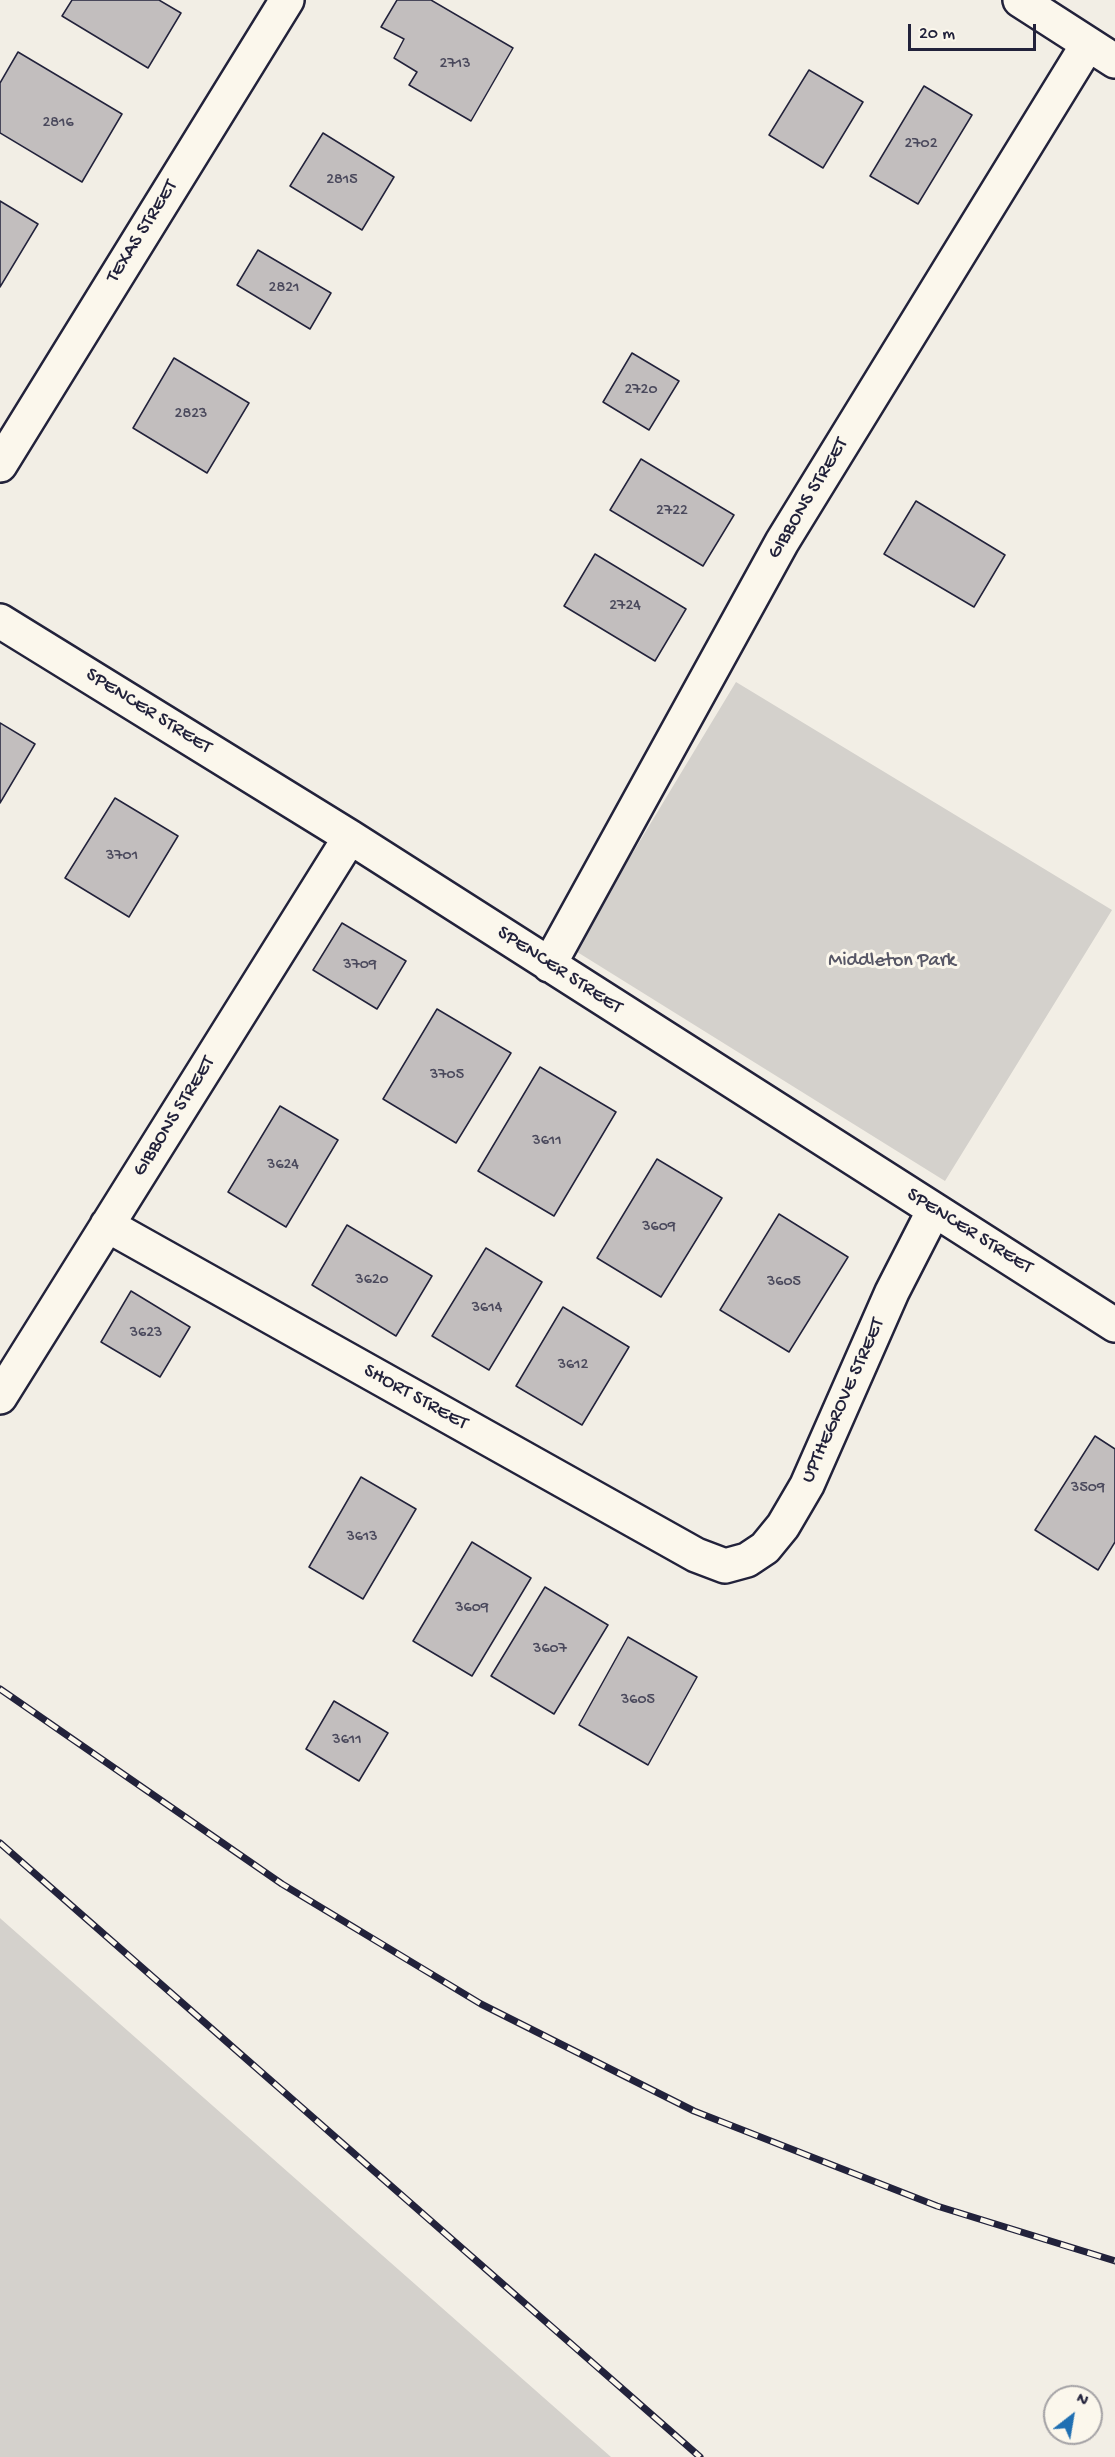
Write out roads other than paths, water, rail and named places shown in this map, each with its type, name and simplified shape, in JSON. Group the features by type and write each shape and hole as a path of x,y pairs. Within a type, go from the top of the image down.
{"street":[{"name":"TEXAS STREET","path":"0,465 287,0"},
{"path":"1020,0 1102,53"},
{"name":"GIBBONS STREET","path":"549,964 782,542 1102,53"},
{"name":"SPENCER STREET","path":"0,621 350,837 1115,1325"},
{"name":"GIBBONS STREET","path":"0,1397 350,837"},
{"name":"UPTHEGROVE STREET","path":"725,1566 747,1560 765,1548 783,1526 807,1485 892,1292 934,1210"},
{"name":"SHORT STREET","path":"107,1225 686,1549 725,1566"}],"railway":[{"path":"0,1689 282,1884 481,2004 694,2111 937,2206 1115,2261"},
{"path":"0,1843 700,2457"}],"park label":[{"name":"Middleton Park","path":"892,962"}]}
